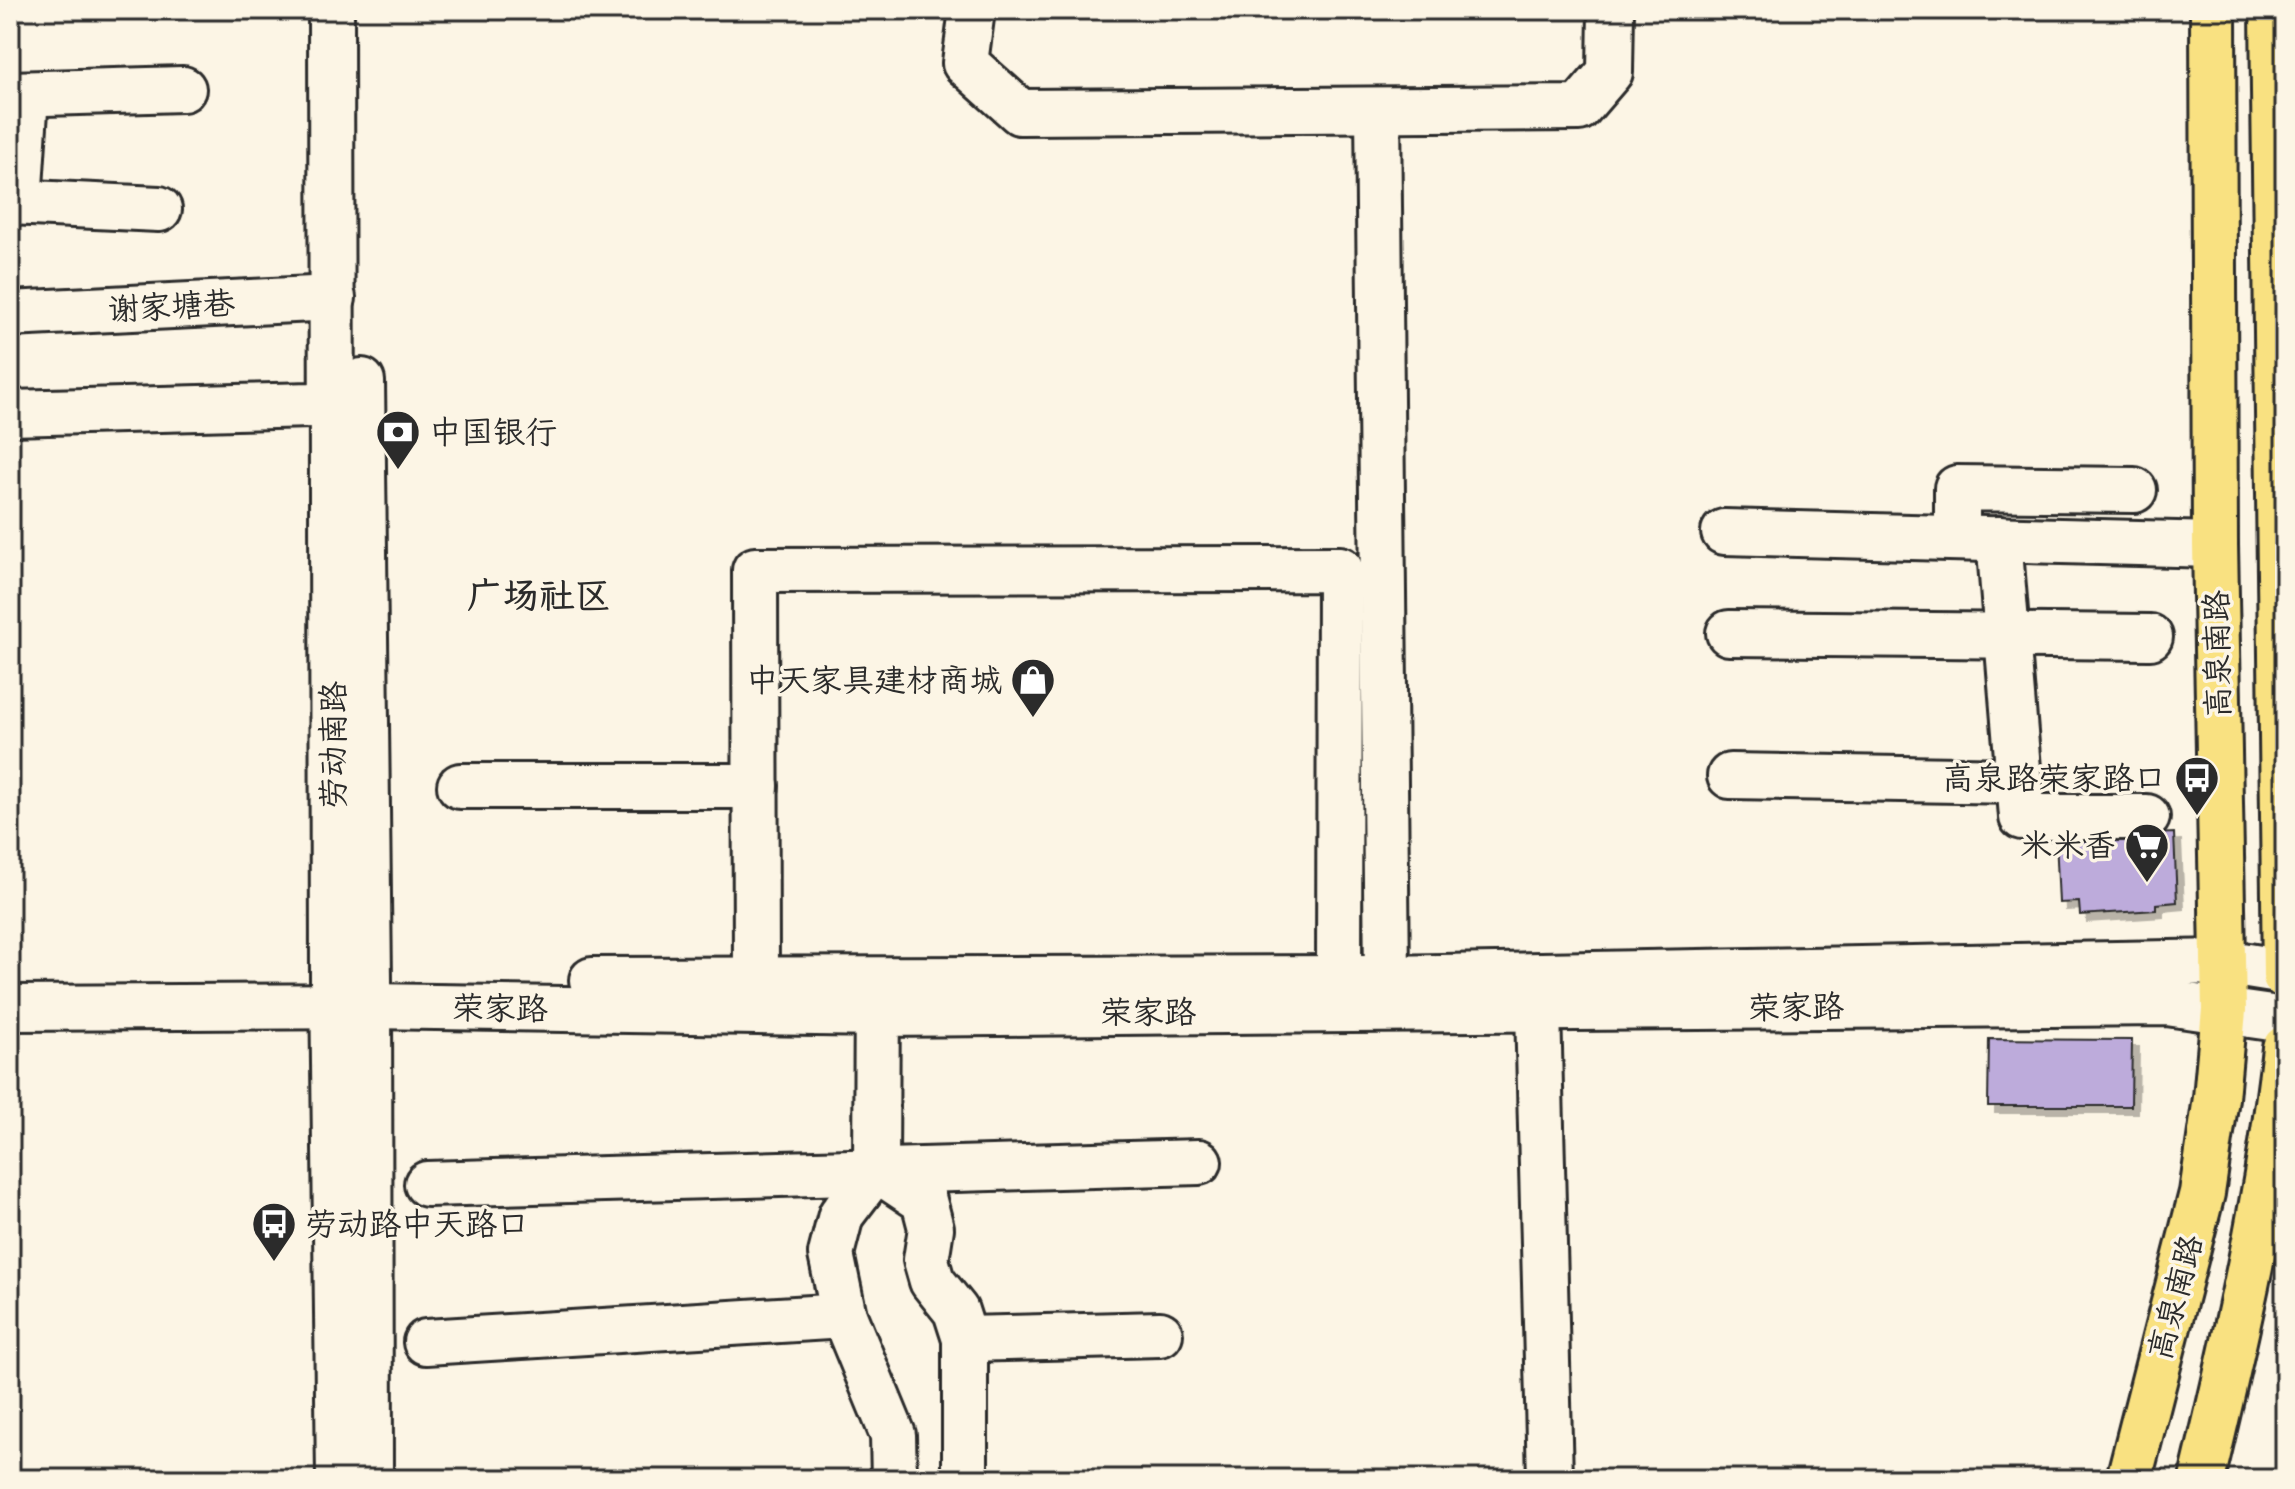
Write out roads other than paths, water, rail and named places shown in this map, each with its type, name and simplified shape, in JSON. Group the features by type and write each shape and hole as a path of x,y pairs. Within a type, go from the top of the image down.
{"main road":[{"name":"高泉南路","path":"2129,1479 2202,1193 2216,1098 2224,1010 2215,545 2213,10"},
{"name":"高泉南路","path":"2273,10 2285,973"},
{"name":"高泉南路","path":"2202,1479 2232,1352 2273,1140 2285,1048"}],"street":[{"name":"劳动南路","path":"331,10 332,402 370,1479"},
{"name":"劳动南路","path":"339,1479 351,993 359,10"},
{"path":"972,10 965,63 1020,112 1579,108 1610,72 1611,10"},
{"path":"159,209 14,202 18,95 183,89"},
{"path":"1378,110 1387,978"},
{"name":"谢家塘巷","path":"10,314 333,298"},
{"path":"10,413 332,402"},
{"path":"2134,490 1957,488 1978,538 2007,638 2022,817 2147,817"},
{"path":"1724,532 2215,545"},
{"path":"756,980 755,570 1340,569 1339,979"},
{"path":"1729,633 2150,637"},
{"path":"1730,776 2018,781"},
{"path":"460,786 756,786"},
{"name":"荣家路","path":"10,1008 756,980 878,997 1339,979 2223,962 2285,973"},
{"name":"荣家路","path":"10,986 1538,1009 2167,1003 2285,1020"},
{"path":"878,997 876,1169 841,1215 831,1254 844,1316 893,1435 894,1479"},
{"path":"1538,1009 1550,1479"},
{"path":"427,1184 1199,1162"},
{"path":"876,1169 924,1201 931,1228 926,1260 932,1281 956,1311 965,1339 965,1479"},
{"path":"426,1342 844,1316"},
{"path":"965,1339 1160,1334"}],"place":[{"name":"中国银行","path":"398,471"},
{"name":"中天家具建材商城","path":"1033,719"},
{"name":"高泉路荣家路口","path":"2197,817"},
{"name":"米米香","path":"2147,884"},
{"name":"劳动路中天路口","path":"274,1263"}],"district":[{"name":"广场社区","path":"539,595"}]}
